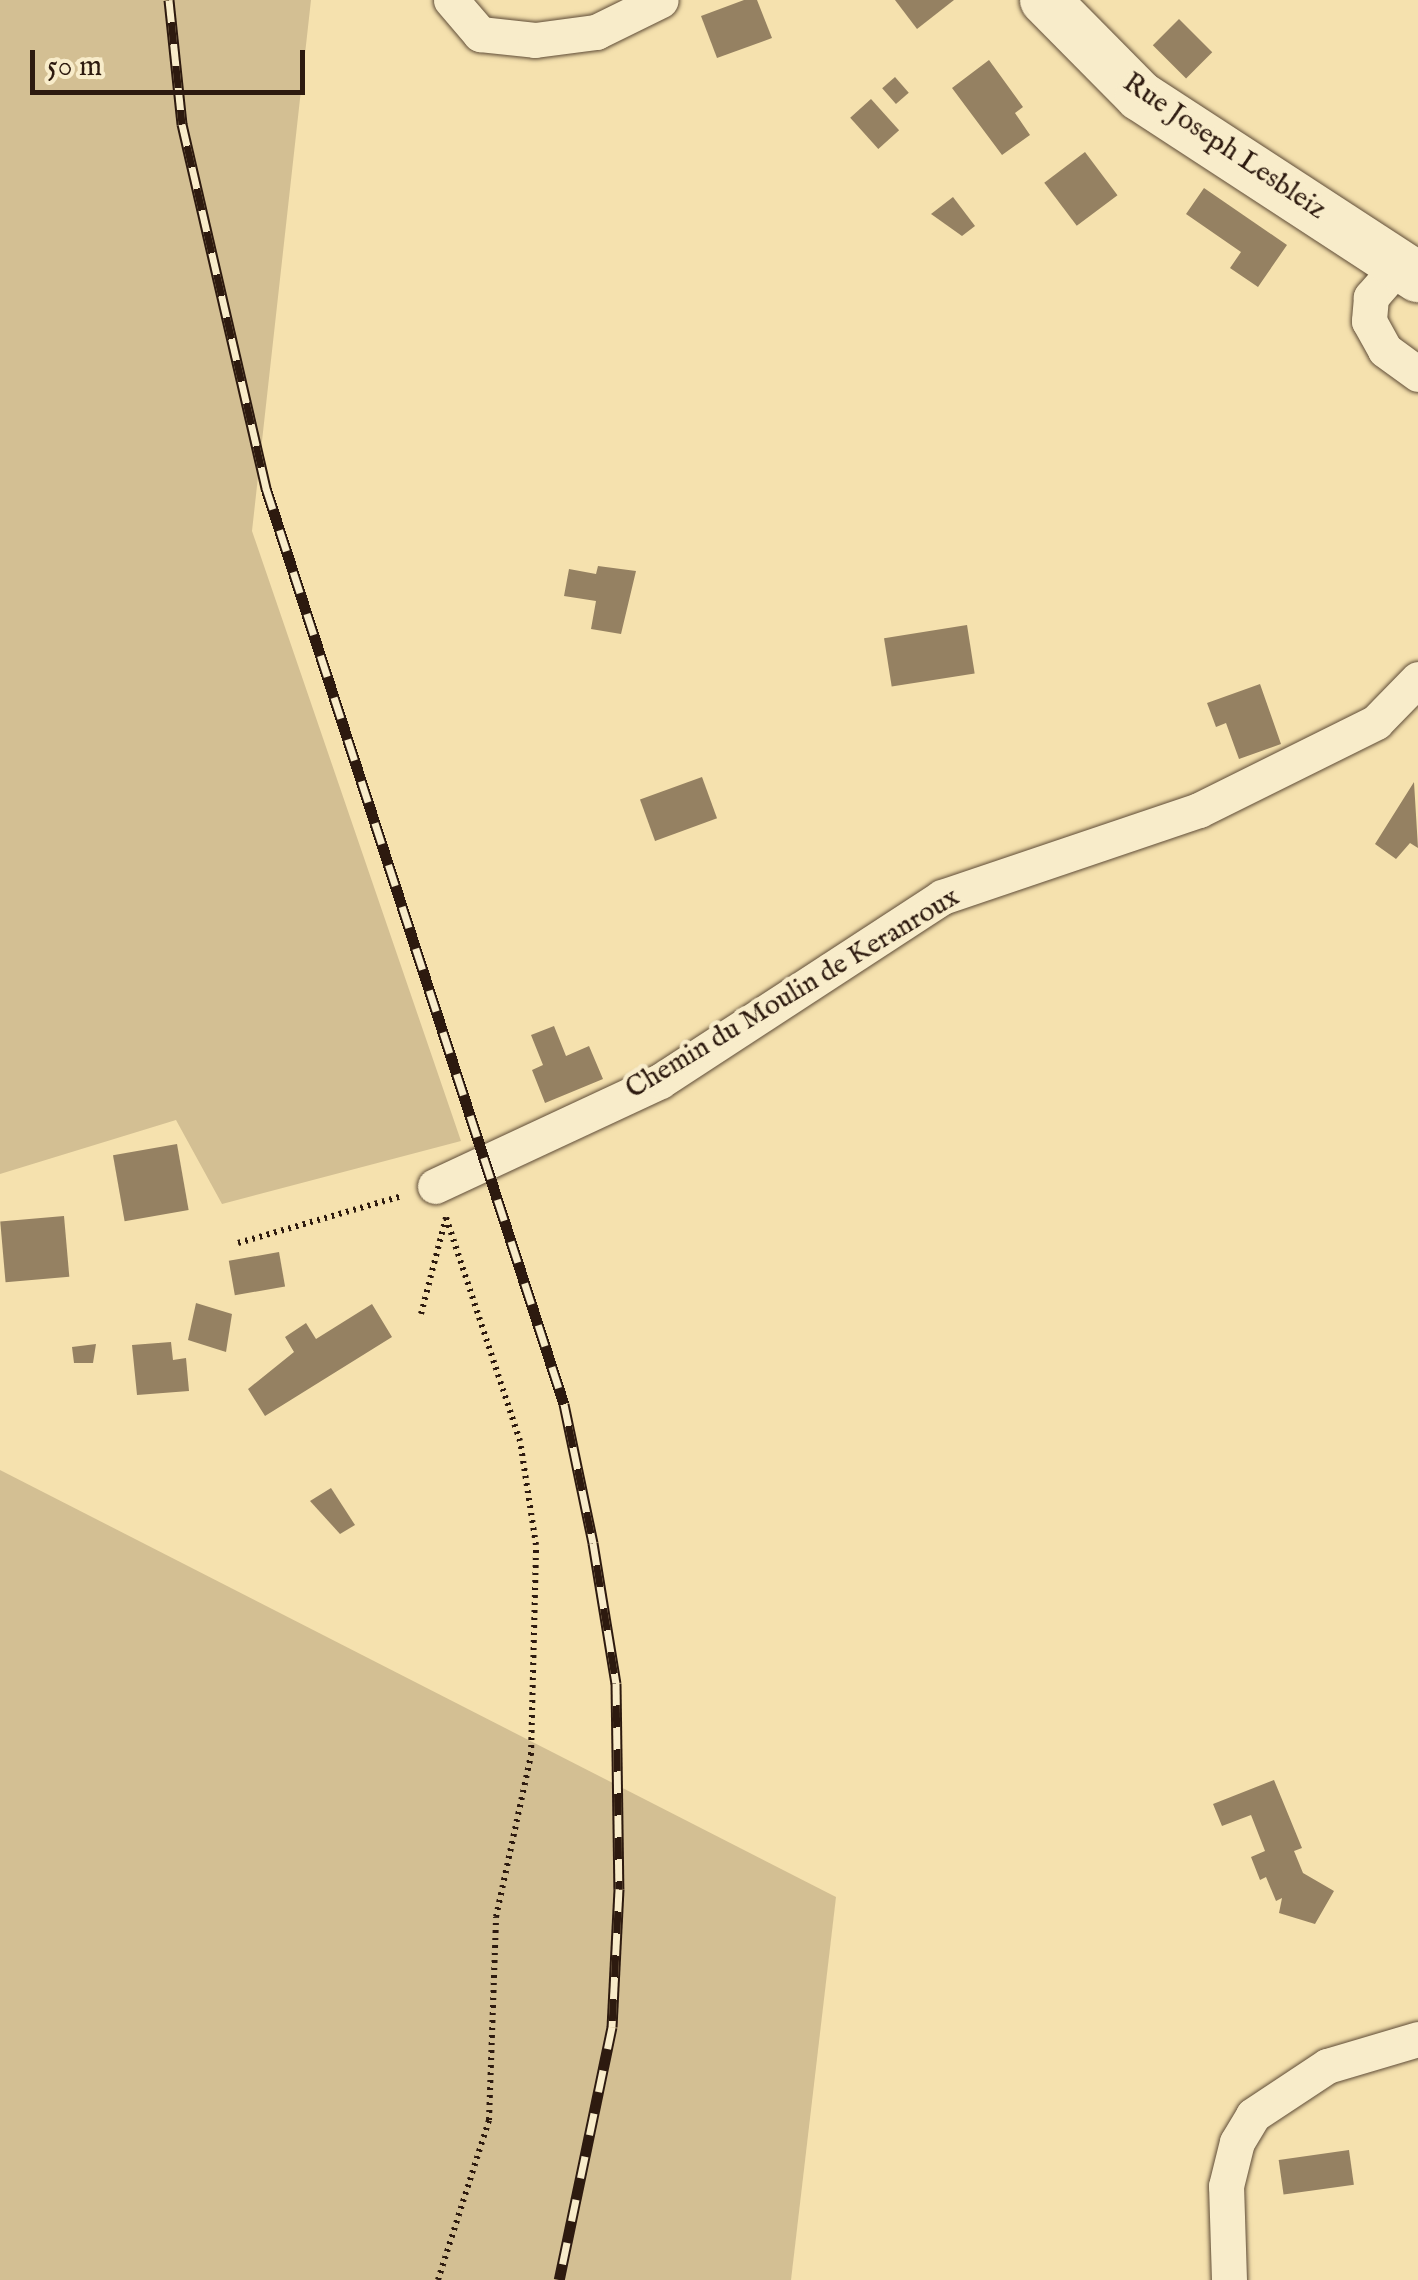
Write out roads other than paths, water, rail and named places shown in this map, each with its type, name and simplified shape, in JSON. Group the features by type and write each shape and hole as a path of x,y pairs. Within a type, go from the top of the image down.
{"main road":[{"name":"Rue Joseph Lesbleiz","path":"1045,0 1140,96 1408,271"}],"street":[{"path":"450,0 480,34 535,40 596,32 661,0"},
{"path":"1408,271 1371,296 1369,320 1384,350 1418,374"},
{"name":"Chemin du Moulin de Keranroux","path":"441,1201 660,1081 942,897 1199,810 1376,722 1418,678"},
{"path":"1229,2280 1226,2186 1252,2115 1328,2066 1418,2039"}],"railway":[{"path":"169,0 182,124 266,488 564,1404 593,1543 616,1683 619,1889 612,2027 559,2280"}]}
